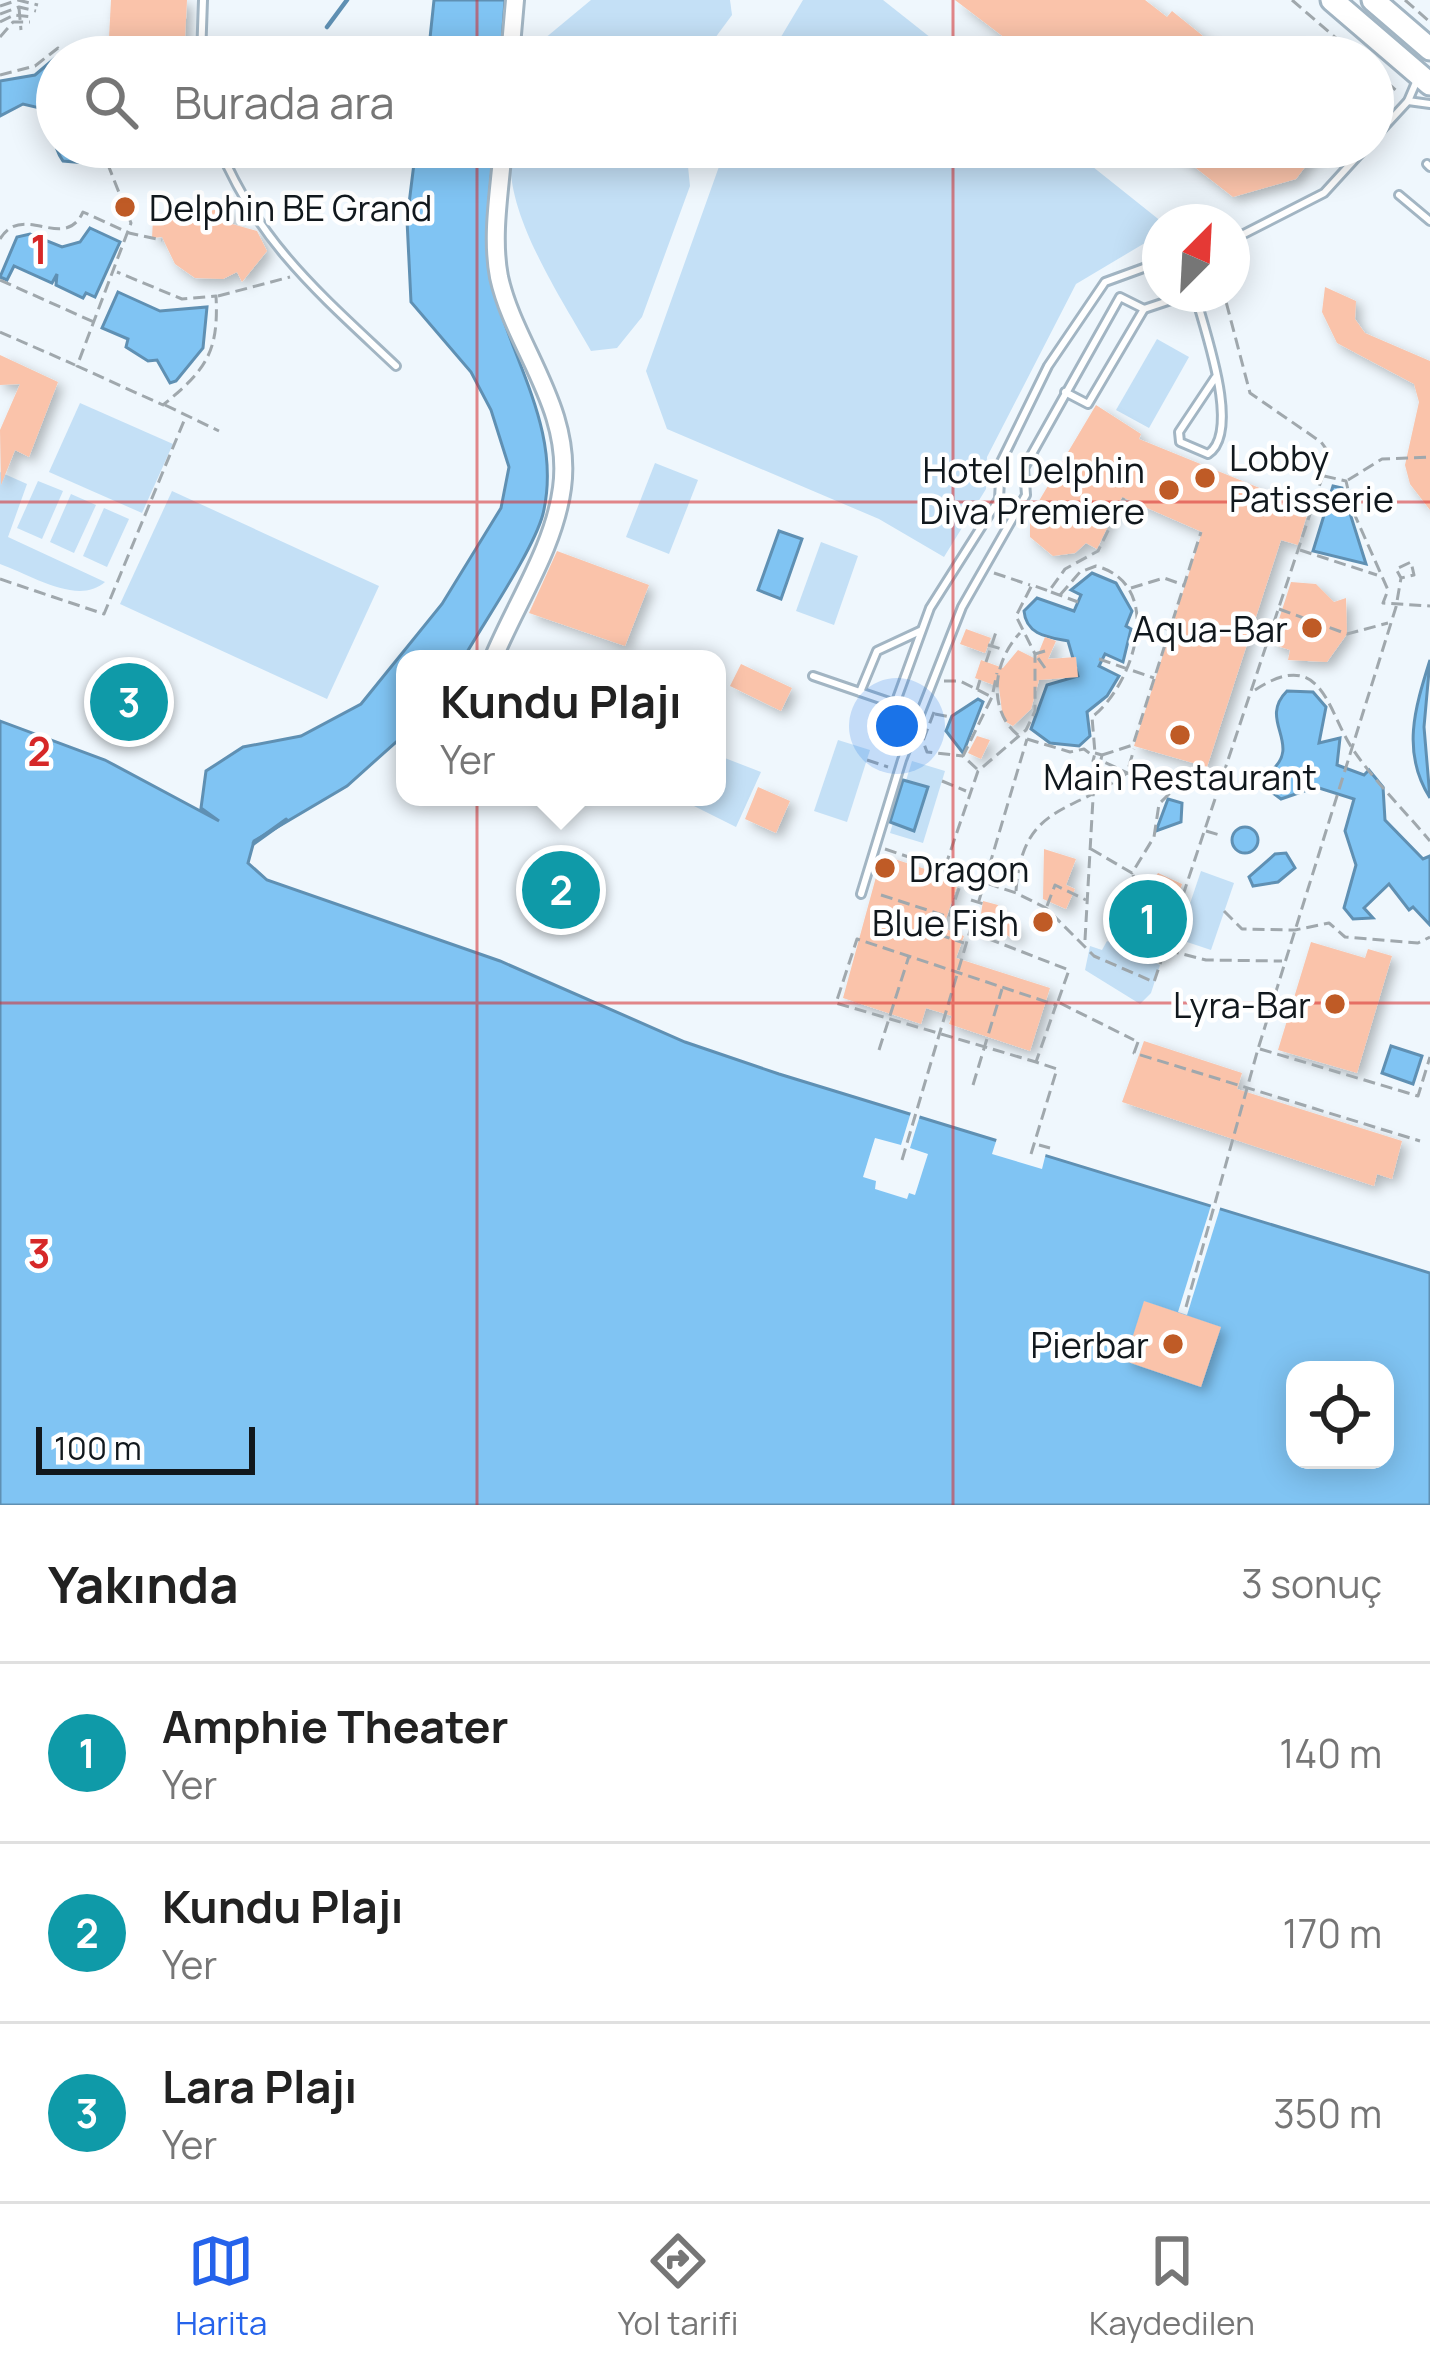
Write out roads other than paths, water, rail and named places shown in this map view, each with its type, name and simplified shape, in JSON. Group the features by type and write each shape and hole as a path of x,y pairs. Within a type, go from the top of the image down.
{"main road":[{"path":"1332,0 1374,36"},
{"path":"1372,0 1430,49"},
{"path":"1394,53 1424,79"}],"street":[{"path":"511,36 514,0"},
{"path":"498,650 551,537 563,484 556,417 500,279 496,235 501,168"}],"lane":[{"path":"202,36 203,0"},
{"path":"1394,115 1424,79"},
{"path":"1408,101 1430,104"},
{"path":"228,168 242,202 299,274 396,366"},
{"path":"1250,231 1324,193 1347,168"},
{"path":"1399,195 1430,221"},
{"path":"813,676 895,704 930,608 998,499 1001,462 1048,366 1105,282 1142,269"},
{"path":"861,893 899,771 962,608 1026,495 1024,468 1120,297 1142,308"},
{"path":"1065,392 1088,404 1142,312"},
{"path":"1197,312 1215,378 1224,412 1222,438 1208,454 1180,442 1179,432 1215,378"},
{"path":"860,692 877,651 922,630"}],"water":[{"path":"434,0 505,0 502,36 430,36"},
{"path":"35,75 36,107 23,104 0,116 0,81"},
{"path":"413,168 492,168 488,220 491,275 534,401 547,485 538,529 468,650 405,650 442,604 501,508 509,467 491,410 471,372 411,302 407,220"},
{"path":"90,228 120,242 95,297 86,293 83,298 56,285 57,274 52,283 14,266 7,280 0,277 17,237 30,234 62,247 80,242"},
{"path":"118,292 160,311 207,307 203,348 176,381 170,383 157,360 148,361 126,347 128,339 102,328"},
{"path":"1333,486 1342,488 1366,564 1313,551"},
{"path":"779,531 802,539 781,599 758,590"},
{"path":"1092,573 1116,583 1132,611 1123,662 1105,654 1099,666 1119,676 1107,696 1087,712 1090,736 1079,746 1050,743 1031,729 1047,685 1078,676 1068,641 1034,630 1024,611 1037,598 1074,611 1081,595 1071,590"},
{"path":"1430,660 1424,727 1430,798 1413,747"},
{"path":"396,661 396,742 347,786 254,841 248,863 267,880 500,961 685,1042 779,1074 1430,1273 1430,1505 0,1505 0,721 105,760 219,821 201,808 206,771 243,747 301,736 361,704"},
{"path":"1287,691 1313,692 1326,707 1319,743 1340,738 1337,765 1364,775 1369,770 1383,787 1385,820 1423,859 1430,856 1430,925 1413,907 1409,910 1389,884 1364,908 1373,918 1353,919 1344,908 1356,865 1345,831 1354,799 1316,787 1281,799 1270,791 1270,772 1283,752 1276,712"},
{"path":"978,699 983,702 963,753 946,731 952,716"},
{"path":"903,780 928,787 914,831 890,822"},
{"path":"1168,799 1182,803 1181,822 1156,831"},
{"path":"1245,827 1258,840 1245,853 1232,840"},
{"path":"1286,853 1295,868 1278,882 1253,886 1249,877 1275,854"},
{"path":"1391,1046 1422,1056 1413,1084 1382,1073"}],"waterway":[{"path":"327,27 347,0"},
{"path":"254,843 286,820"}],"place":[{"name":"Delphin BE Grand","path":"125,207"},
{"name":"Lobby Patisserie","path":"1205,478"},
{"name":"Hotel Delphin Diva Premiere","path":"1169,490"},
{"name":"Aqua-Bar","path":"1312,628"},
{"name":"Lara Plajı","path":"129,702"},
{"name":"Main Restaurant","path":"1180,735"},
{"name":"Dragon","path":"885,868"},
{"name":"Kundu Plajı","path":"561,890"},
{"name":"Amphie Theater","path":"1148,919"},
{"name":"Blue Fish","path":"1043,922"},
{"name":"Lyra-Bar","path":"1335,1004"},
{"name":"Pierbar","path":"1173,1344"}]}
